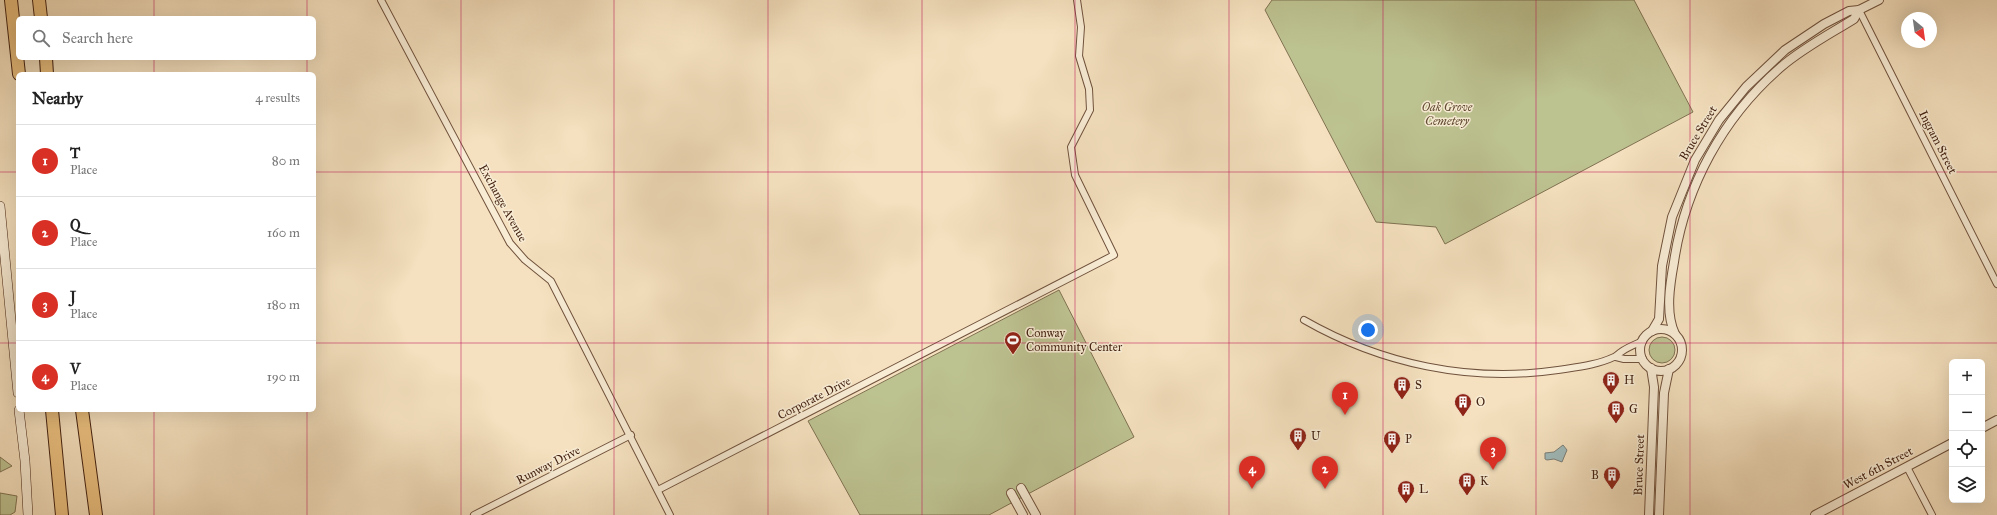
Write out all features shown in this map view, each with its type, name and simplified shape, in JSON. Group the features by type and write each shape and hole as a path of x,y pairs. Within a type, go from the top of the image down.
{"highway":[{"path":"7,0 15,33"},
{"path":"11,0 16,43"},
{"path":"39,0 41,16"},
{"path":"18,60 19,72"},
{"path":"46,60 48,72"},
{"path":"52,412 62,515"},
{"path":"82,412 96,515"}],"main road":[{"path":"0,206 16,372"},
{"path":"19,412 25,461 28,515"}],"street":[{"name":"Exchange Avenue","path":"381,0 510,243 525,260 551,281 631,435 670,515"},
{"name":"Corporate Drive","path":"658,490 981,325 1114,255 1075,175 1072,147 1090,110 1089,89 1079,56 1081,27 1077,0"},
{"name":"Bruce Street","path":"1652,331 1659,319 1662,266 1672,217 1695,160 1727,108 1765,68 1785,50 1824,24 1849,11 1860,10 1878,0"},
{"name":"Bruce Street","path":"1675,334 1671,327 1670,312 1671,279 1676,251 1694,187 1716,143 1746,102 1765,81 1802,51 1854,19 1860,10"},
{"name":"Ingram Street","path":"1860,10 1997,284"},
{"path":"1716,143 1715,139 1729,117 1730,113 1727,108 1738,105 1765,81"},
{"path":"1304,320 1328,334 1381,355 1433,368 1463,372 1492,374 1543,372 1583,366 1616,357 1624,359 1643,359"},
{"path":"1616,357 1621,352 1643,341 1652,331 1666,330 1675,334 1680,342 1682,351 1679,360 1669,369 1660,370 1651,368 1643,359 1641,349 1643,341"},
{"name":"Bruce Street","path":"1649,515 1654,387 1651,368"},
{"name":"Bruce Street","path":"1659,515 1664,393 1669,369"},
{"path":"1985,426 1997,420"},
{"name":"Runway Drive","path":"474,515 631,435"},
{"name":"West 6th Street","path":"1815,515 1825,513 1949,445"},
{"path":"1907,467 1932,515"},
{"path":"1021,488 1036,515"},
{"path":"1011,493 1024,515"}],"green space":[{"name":"Oak Grove Cemetery","path":"1272,0 1634,0 1693,112 1445,244 1436,227 1376,222 1265,10"},
{"name":"Conway Community Center","path":"1059,290 1134,437 989,515 860,515 808,421"},
{"path":"1662,337 1671,341 1675,350 1671,359 1662,363 1653,359 1649,350 1653,341"},
{"path":"0,457 12,466 0,472"},
{"path":"0,493 17,496 15,512 10,515 0,515"}],"water":[{"path":"1563,445 1567,450 1562,462 1554,459 1545,459 1545,453 1554,452"}],"place":[{"name":"Conway Community Center","path":"1013,355"},
{"name":"H","path":"1611,395"},
{"name":"S","path":"1402,400"},
{"name":"T","path":"1345,415"},
{"name":"O","path":"1463,417"},
{"name":"G","path":"1616,424"},
{"name":"U","path":"1298,451"},
{"name":"P","path":"1392,454"},
{"name":"J","path":"1493,470"},
{"name":"V","path":"1252,489"},
{"name":"Q","path":"1325,489"},
{"name":"B","path":"1612,490"},
{"name":"K","path":"1467,496"},
{"name":"L","path":"1406,504"}]}
